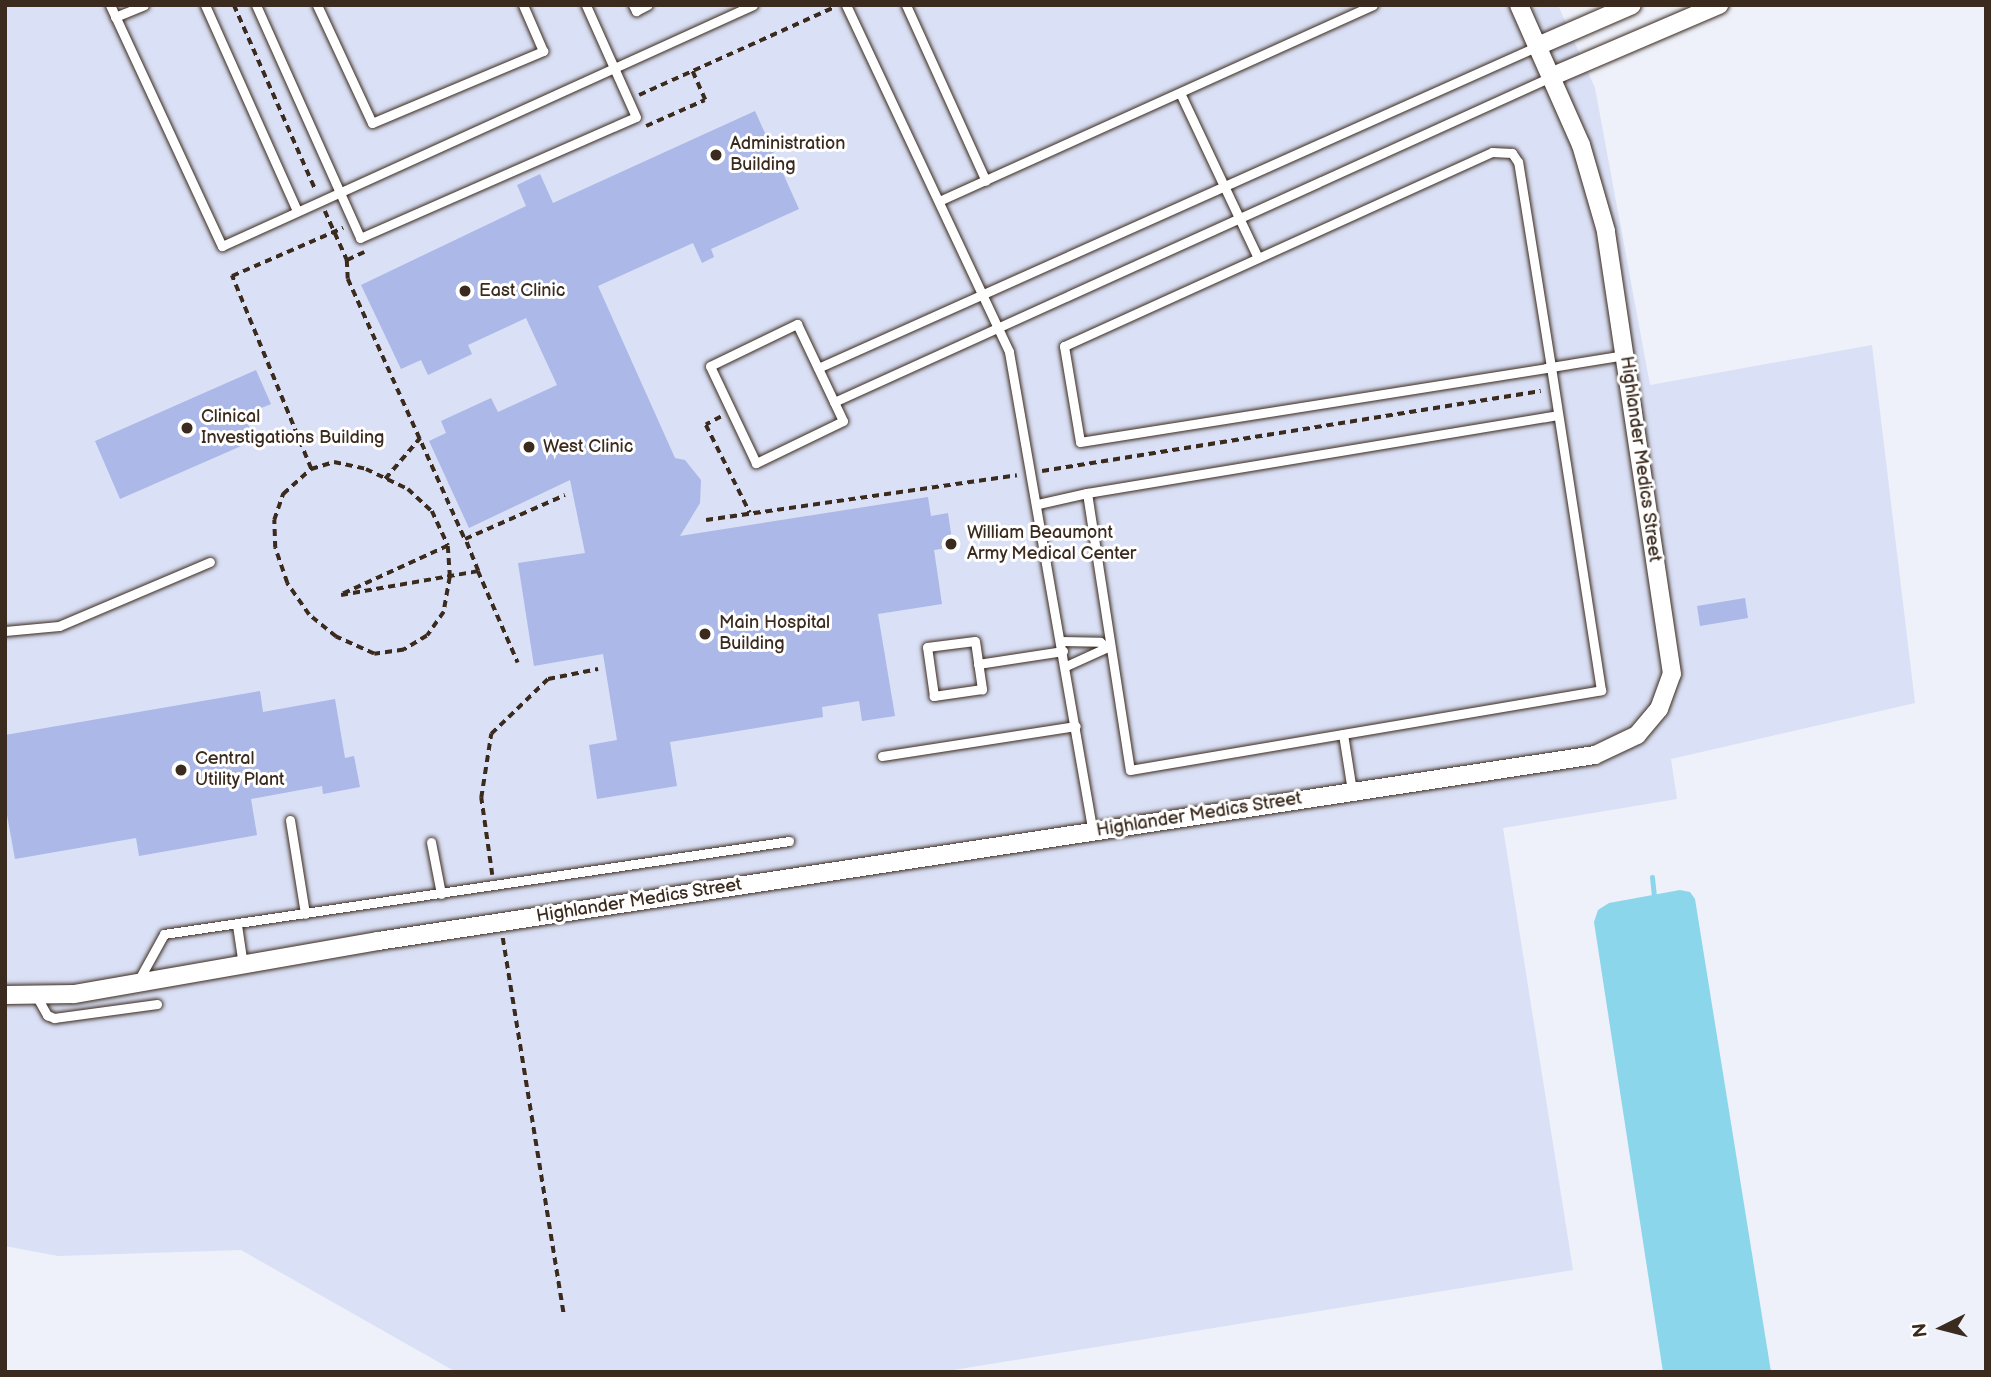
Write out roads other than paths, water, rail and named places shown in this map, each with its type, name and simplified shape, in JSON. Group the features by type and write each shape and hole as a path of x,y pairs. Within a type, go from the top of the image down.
{"street":[{"name":"Highlander Medics Street","path":"5,995 37,997 136,984 501,922 1595,755 1637,735 1659,709 1672,674 1606,231 1581,145 1520,5"},
{"path":"1539,45 1632,5"},
{"path":"1553,76 1719,5"}],"lane":[{"path":"110,5 222,246 753,5"},
{"path":"115,17 144,5"},
{"path":"205,5 297,211"},
{"path":"256,5 360,238 636,117 586,5"},
{"path":"317,5 372,123 543,51 523,5"},
{"path":"633,5 636,11 648,5"},
{"path":"846,5 1009,352 1038,504 1093,831"},
{"path":"906,5 986,181"},
{"path":"939,201 1181,95 1373,5"},
{"path":"818,368 1539,45"},
{"path":"834,402 1553,76"},
{"path":"1181,95 1258,258"},
{"path":"1087,493 1108,647 1130,770 1601,690 1551,367 1518,162 1512,153 1493,152 1063,346 1080,442 1551,367 1625,355"},
{"path":"797,324 834,402 843,421 756,463 710,366 797,324"},
{"path":"1038,504 1087,493 1558,415"},
{"path":"5,631 58,626 211,562"},
{"path":"975,640 978,664 982,689 934,696 927,647 975,640"},
{"path":"978,664 1062,646 1100,642 1108,647"},
{"path":"1066,666 1102,653 1108,647"},
{"path":"882,755 1076,726"},
{"path":"1343,734 1352,791"},
{"path":"290,820 304,914"},
{"path":"136,984 164,934 789,841"},
{"path":"431,842 441,894"},
{"path":"237,925 243,965"},
{"path":"37,997 47,1015 54,1018 157,1004"}],"water":[{"path":"1680,890 1690,892 1695,899 1771,1372 1663,1372 1594,922 1598,910 1609,903"}],"waterway":[{"path":"1652,877 1654,895"}],"place":[{"name":"Administration Building","path":"716,155"},
{"name":"East Clinic","path":"465,291"},
{"name":"Clinical Investigations Building","path":"187,428"},
{"name":"West Clinic","path":"529,447"},
{"name":"William Beaumont Army Medical Center","path":"951,544"},
{"name":"Main Hospital Building","path":"705,634"},
{"name":"Central Utility Plant","path":"181,770"}]}
